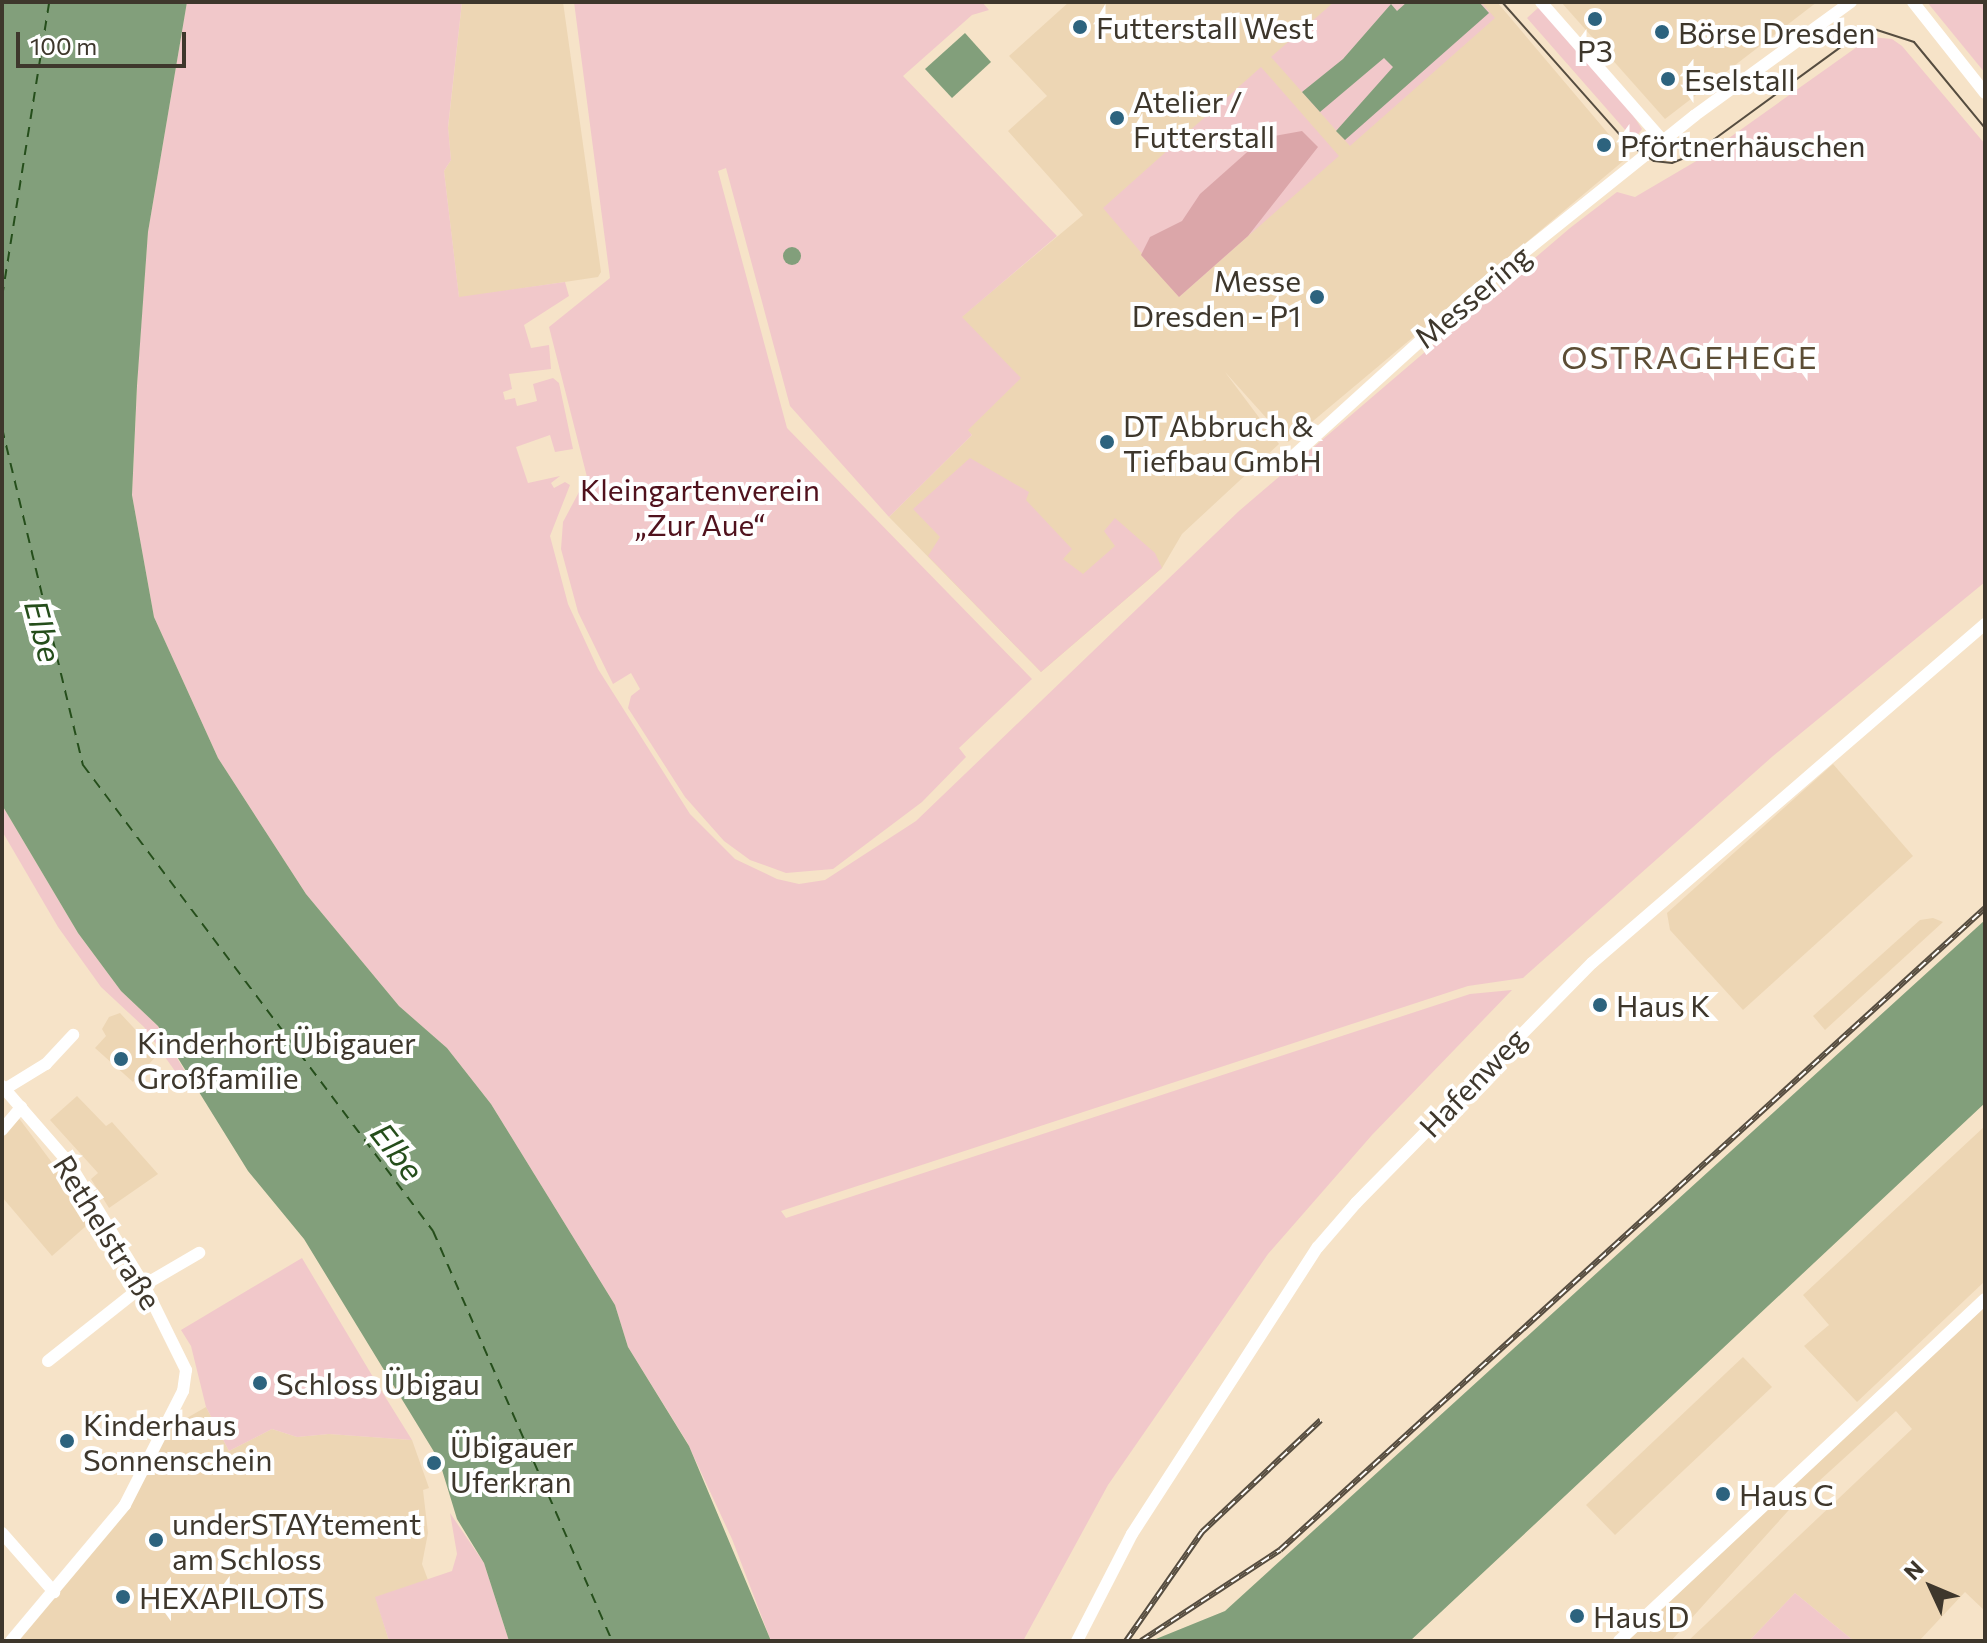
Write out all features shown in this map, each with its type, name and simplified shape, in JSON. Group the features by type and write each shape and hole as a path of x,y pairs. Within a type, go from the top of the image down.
{"street":[{"path":"1541,2 1663,141"},
{"name":"Messering","path":"1290,459 1416,342 1663,141 1851,2"},
{"path":"1913,2 1985,93"},
{"name":"Hafenweg","path":"1077,1641 1132,1534 1318,1247 1356,1203 1592,963 1985,624"},
{"path":"4,1088 46,1064 73,1035"},
{"name":"Rethelstraße","path":"4,1088 69,1163 180,1348 186,1370 183,1391 125,1505 54,1592"},
{"path":"2,1130 21,1107"},
{"path":"48,1361 144,1285 199,1253"},
{"path":"1619,1641 1985,1299"},
{"path":"2,1533 54,1592 11,1641"}],"shaded area":[{"path":"462,2 563,2 601,272 598,277 459,298 444,171 451,160 448,128"},
{"path":"1069,2 1497,2 1628,157 1288,442 1225,372 1279,444 1182,534 1162,568 1041,672 889,517 972,435 945,405 947,329 1083,215 1008,131 1047,96 1009,56"},
{"path":"1561,2 1817,2 1665,119"},
{"path":"1302,131 1318,147 1248,236 1179,297 1141,255 1150,237 1182,221 1200,194 1263,138"},
{"path":"1833,764 1913,856 1743,1010 1670,930 1667,913"},
{"path":"1933,918 1943,922 1825,1030 1813,1016 1920,920"},
{"path":"120,1013 158,1054 133,1082 95,1048 106,1036 102,1029 109,1017"},
{"path":"77,1096 106,1126 112,1122 158,1174 109,1208 91,1179 98,1173 50,1120"},
{"path":"18,1117 94,1219 52,1256 2,1197 2,1138"},
{"path":"1985,1126 1985,1281 1857,1402 1804,1346 1829,1325 1803,1295"},
{"path":"1985,1303 1985,1611 1965,1592 1919,1641 1854,1641 1795,1593 1749,1641 1688,1641 1912,1429 1896,1411 1797,1501 1671,1641 1627,1641"},
{"path":"1743,1357 1772,1387 1615,1535 1586,1505"},
{"path":"206,1407 229,1451 272,1429 297,1437 329,1434 412,1440 429,1488 423,1490 428,1533 422,1564 428,1580 376,1598 389,1641 11,1641 111,1528 159,1434"}],"green space":[{"path":"187,2 462,2 448,127 451,160 444,171 459,297 565,282 569,296 524,325 531,348 549,345 551,369 509,374 512,389 503,392 505,400 515,398 517,406 537,401 533,384 553,378 559,383 573,449 555,452 550,435 516,447 528,483 560,476 551,483 554,488 565,482 570,485 550,536 568,604 598,669 690,814 735,859 777,879 799,884 825,880 916,821 1239,511 1570,228 1617,192 1635,197 1698,160 1871,37 1892,39 1902,46 1985,144 1985,582 1773,756 1523,978 1468,986 781,1211 786,1218 1470,994 1512,990 1372,1135 1268,1254 1108,1485 1023,1641 771,1641 732,1539 687,1442 628,1347 615,1305 491,1104 447,1048 399,1006 306,894 218,758 154,617 132,495 138,369 148,232"},
{"name":"Kleingartenverein „Zur Aue“","path":"574,2 982,2 989,10 972,15 903,76 1057,236 962,317 1021,378 968,430 972,435 889,517 790,406 726,168 718,171 787,428 1032,679 959,748 966,757 922,802 833,869 786,873 750,860 724,841 685,797 628,708 631,696 640,689 631,673 613,684 578,612 561,549 563,522 587,477 549,327 610,278"},
{"path":"1334,2 1481,2 1495,18 1350,146 1271,57"},
{"path":"1927,2 1985,2 1985,73"},
{"path":"1539,7 1629,109 1642,129 1634,140 1527,18"},
{"path":"1261,67 1339,156 1179,297 1103,208"},
{"path":"970,458 1029,492 1026,500 1072,549 1063,559 1083,574 1115,546 1104,531 1115,518 1155,553 1162,568 1041,672 928,556 940,537 913,509"},
{"path":"2,805 78,933 121,991 158,1026 187,1075 177,1074 144,1027 101,987 58,927 2,831"},
{"path":"302,1258 412,1440 329,1434 297,1437 272,1429 229,1451 206,1407 191,1346 181,1330"},
{"path":"450,1513 484,1563 509,1641 389,1641 375,1597 452,1571 457,1554"},
{"path":"1795,1593 1854,1641 1749,1641"}],"water":[{"name":"Elbe","path":"2,2 187,2 148,232 137,386 132,495 154,617 218,758 306,894 399,1006 447,1048 491,1104 615,1305 628,1347 689,1446 771,1641 509,1641 484,1563 457,1519 439,1460 304,1239 248,1171 158,1026 121,991 78,933 2,805"},
{"path":"1407,2 1479,2 1489,13 1345,140 1336,131 1393,67 1384,58 1320,112 1302,92 1343,59 1391,4 1397,11"},
{"path":"965,33 991,62 952,98 925,69"},
{"path":"788,247 796,247 801,256 799,263 788,265 783,260 783,252"},
{"path":"1985,920 1985,1103 1410,1641 1151,1641 1225,1611"}],"ferry route":[{"path":"2,297 49,2"},
{"path":"2,428 83,765 433,1231 612,1641"}],"tram line":[{"path":"1502,2 1627,143 1654,161 1672,163 1694,154 1845,44 1877,30 1914,42 1985,128"}],"railway":[{"path":"1141,1641 1280,1550 1985,908"},
{"path":"1126,1641 1202,1532 1321,1420"}],"place":[{"name":"P3","path":"1595,19"},
{"name":"Futterstall West","path":"1080,27"},
{"name":"Börse Dresden","path":"1662,32"},
{"name":"Eselstall","path":"1668,79"},
{"name":"Atelier / Futterstall","path":"1117,118"},
{"name":"Pförtnerhäuschen","path":"1604,145"},
{"name":"Messe Dresden - P1","path":"1317,297"},
{"name":"DT Abbruch & Tiefbau GmbH","path":"1107,442"},
{"name":"Haus K","path":"1600,1005"},
{"name":"Kinderhort Übigauer Großfamilie","path":"121,1059"},
{"name":"Schloss Übigau","path":"260,1383"},
{"name":"Kinderhaus Sonnenschein","path":"67,1441"},
{"name":"Übigauer Uferkran","path":"434,1463"},
{"name":"Haus C","path":"1723,1494"},
{"name":"underSTAYtement am Schloss","path":"156,1540"},
{"name":"HEXAPILOTS","path":"123,1597"},
{"name":"Haus D","path":"1577,1616"}],"district":[{"name":"OSTRAGEHEGE","path":"1690,356"}]}
